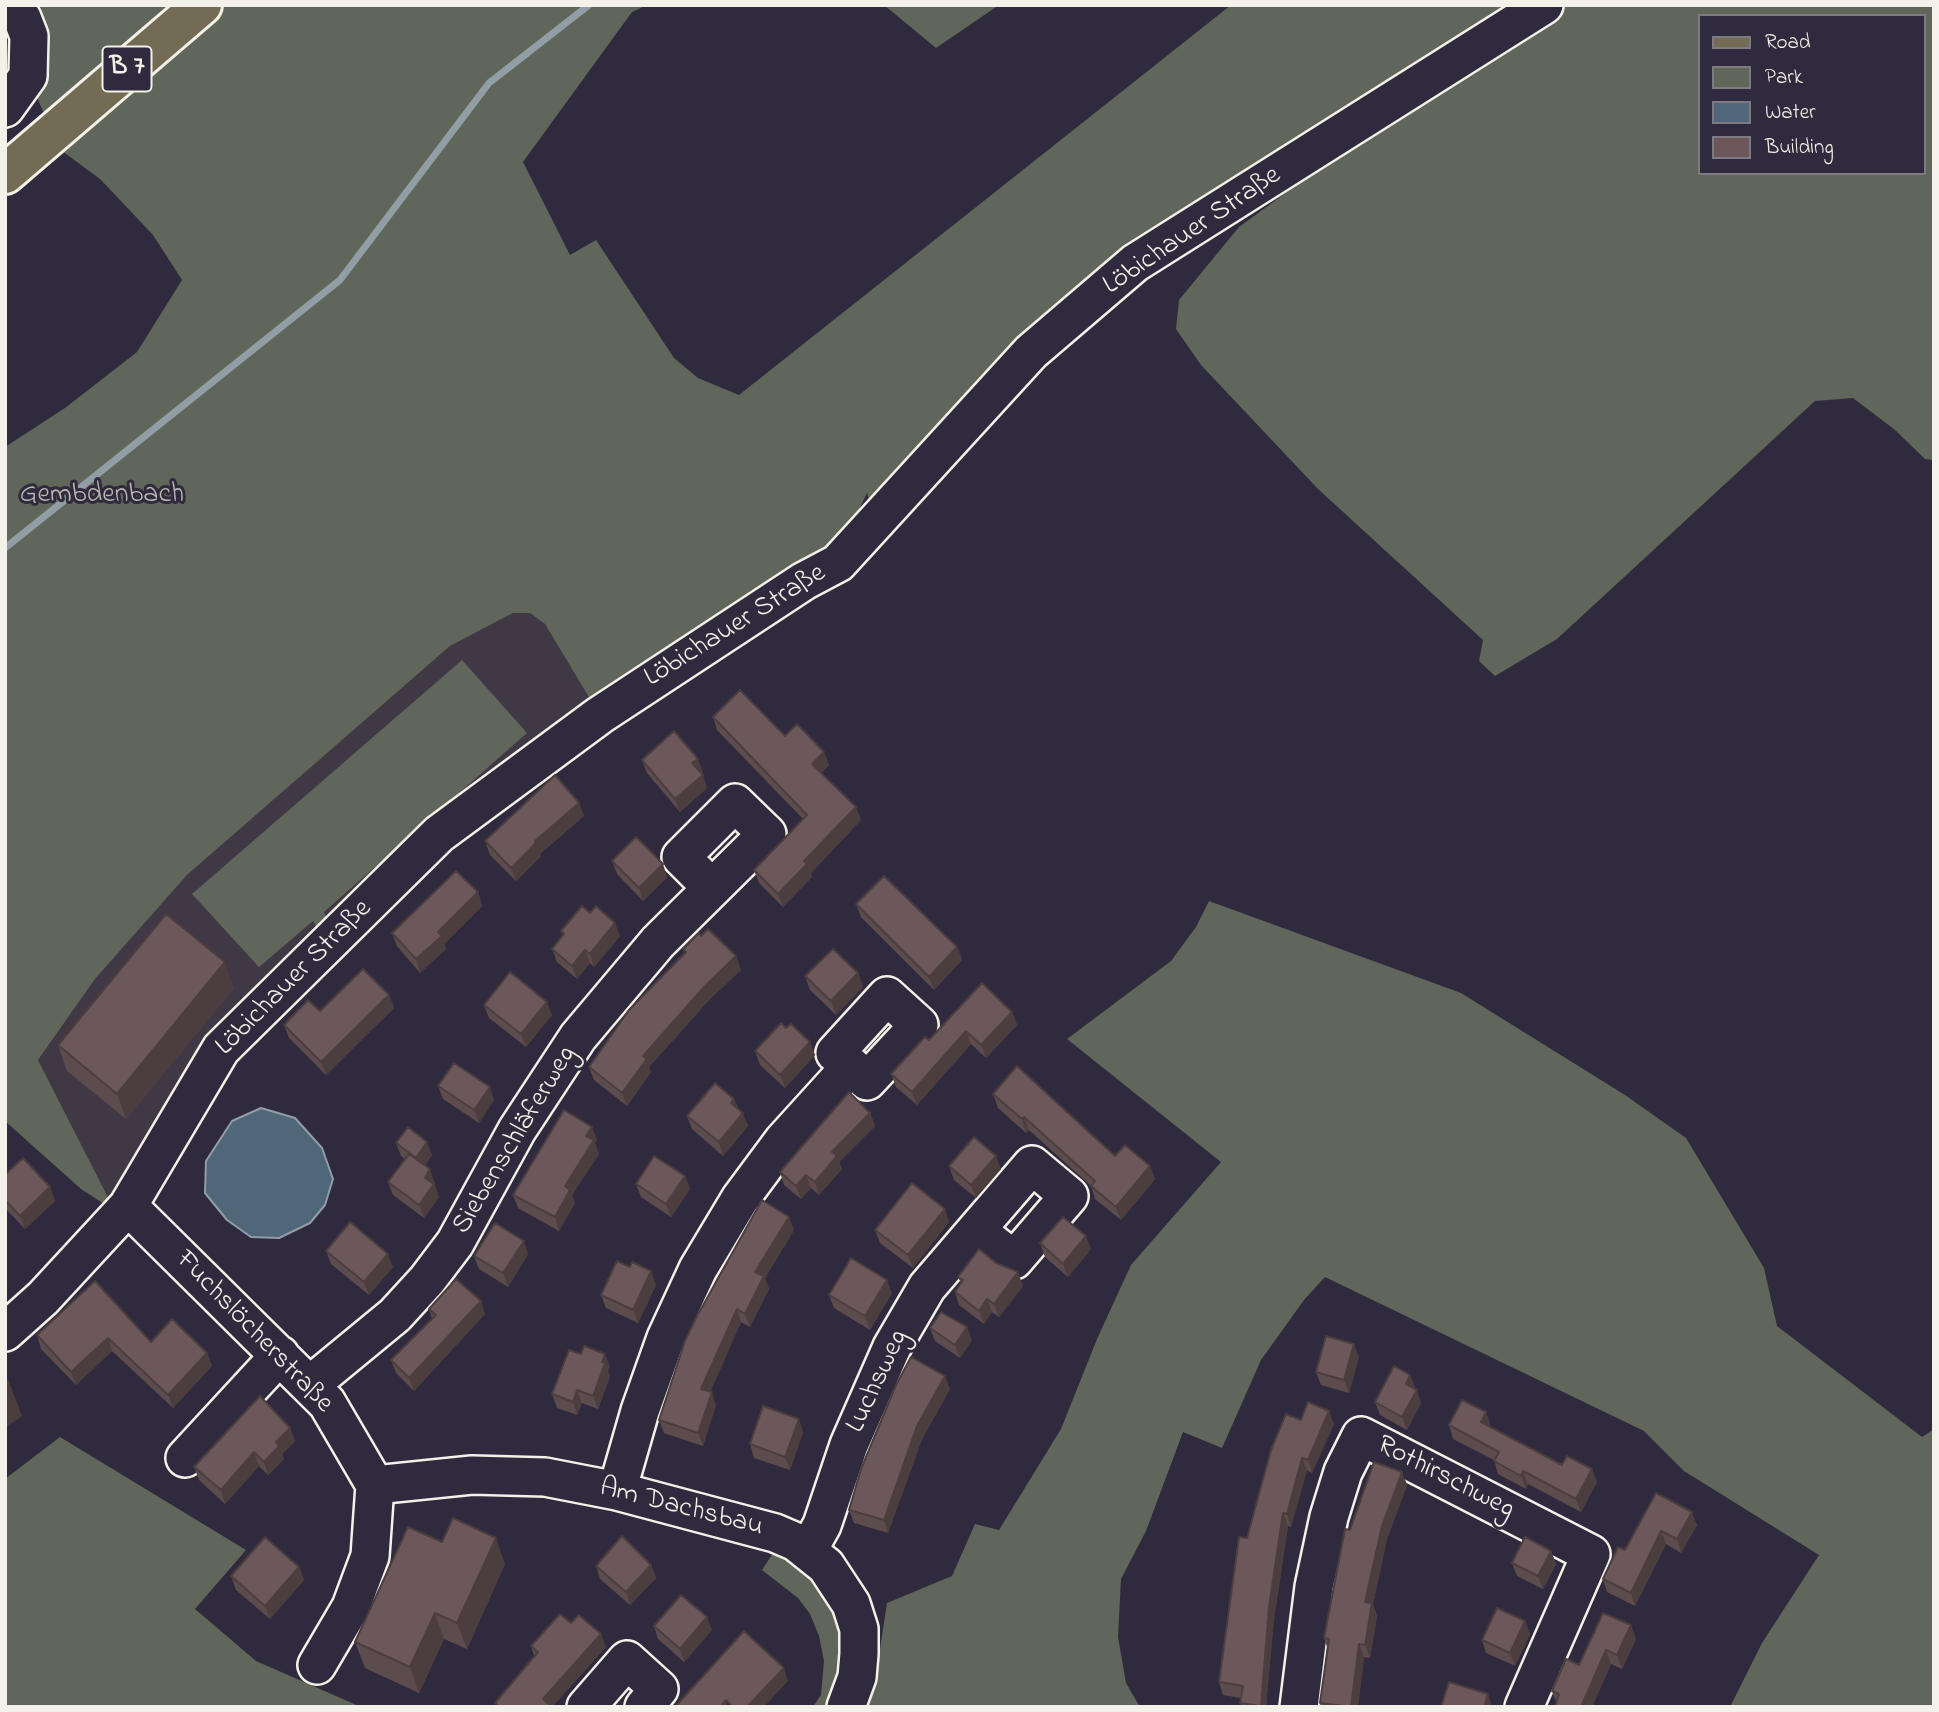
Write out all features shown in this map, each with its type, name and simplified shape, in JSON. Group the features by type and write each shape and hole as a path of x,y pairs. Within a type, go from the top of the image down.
{"main road":[{"name":"B 7","path":"5,174 202,5"}],"street":[{"path":"5,108 28,76 29,36 22,18 11,5"},
{"name":"Löbichauer Straße","path":"5,1332 43,1298 128,1206 220,1049 439,834 600,715 804,581 838,563 1031,352 1135,263 1544,5"},
{"name":"Siebenschläferweg","path":"310,1385 396,1315 427,1280 455,1243 517,1130 578,1037 640,962 712,888"},
{"path":"617,1491 640,1411 666,1338 698,1269 740,1199 783,1141 851,1066"},
{"name":"Fuchslöcherstraße","path":"128,1206 327,1403 375,1485"},
{"name":"Luchsweg","path":"808,1550 822,1525 849,1445 892,1347 927,1287 976,1230"},
{"path":"185,1458 281,1355"},
{"name":"Rothirschweg","path":"1299,1707 1314,1587 1329,1517 1343,1472 1361,1436 1591,1554 1524,1707"},
{"name":"Am Dachsbau","path":"375,1485 509,1474 617,1491 775,1533 808,1550 826,1566 841,1585 859,1629 858,1677 846,1707"},
{"path":"317,1665 351,1607 370,1556 375,1485"},
{"path":"586,1707 627,1660 659,1689 644,1707"}],"shaded area":[{"path":"513,613 530,613 545,624 596,709 214,1042 115,1211 38,1060 95,979 187,875 450,646"}],"green space":[{"path":"11,5 186,5 50,128 28,76"},
{"path":"225,5 647,5 632,12 523,162 570,255 596,240 674,358 698,378 739,395 1231,5 1934,5 1934,460 1925,459 1895,430 1853,398 1815,401 1557,639 1495,676 1479,661 1483,640 1318,489 1201,365 1176,329 1179,300 1239,227 1527,17 1135,263 877,524 867,493 845,539 596,709 545,624 530,613 513,613 450,646 187,875 95,979 38,1060 115,1211 81,1189 5,1121 5,447 65,408 137,352 182,280 153,235 100,179 58,148"},
{"path":"884,5 999,5 936,48"},
{"path":"462,660 527,733 324,912 328,921 318,929 313,921 259,967 192,894"},
{"path":"1209,901 1461,993 1625,1095 1686,1138 1764,1268 1777,1326 1922,1437 1934,1429 1934,1707 1730,1707 1762,1643 1819,1555 1684,1471 1644,1431 1325,1277 1304,1300 1261,1360 1222,1448 1183,1432 1146,1531 1121,1579 1118,1637 1126,1683 1140,1707 865,1707 876,1675 887,1603 952,1576 975,1524 999,1530 1061,1429 1097,1339 1131,1265 1221,1162 1067,1039 1171,961 1196,927"},
{"path":"60,1437 246,1550 195,1609 256,1661 361,1707 5,1707 5,1479"},
{"path":"779,1544 814,1569 838,1606 848,1654 830,1707 813,1707 821,1695 824,1661 819,1636 810,1614 798,1598 762,1570"}],"water":[{"path":"261,1108 295,1118 322,1148 333,1179 325,1205 310,1223 279,1238 251,1237 227,1220 205,1193 206,1161 232,1121"}],"building":[{"path":"740,690 785,736 797,724 824,752 812,764 856,807 804,861 807,864 778,894 754,870 807,815 713,717"},
{"path":"674,731 698,759 692,763 703,775 675,799 642,760"},
{"path":"555,775 579,803 535,841 511,868 485,841"},
{"path":"636,837 663,864 639,888 612,861"},
{"path":"456,871 478,892 438,932 442,936 416,959 392,933"},
{"path":"884,876 957,947 929,977 856,904"},
{"path":"582,906 590,913 596,906 615,923 590,954 585,950 572,966 552,949 564,934 561,931"},
{"path":"166,914 225,962 117,1094 58,1045"},
{"path":"708,929 736,956 705,986 643,1056 647,1059 622,1093 589,1067 629,1010 686,952 683,949 699,933 701,936"},
{"path":"833,949 858,973 831,1001 805,976"},
{"path":"363,969 389,995 321,1062 284,1025 308,1000 320,1011"},
{"path":"510,972 547,1002 521,1034 484,1005"},
{"path":"982,983 1012,1012 981,1045 966,1031 912,1092 891,1074 925,1037 929,1040"},
{"path":"781,1023 786,1028 791,1024 810,1042 780,1075 755,1051"},
{"path":"454,1063 490,1087 474,1110 438,1086"},
{"path":"1017,1066 1115,1156 1125,1145 1150,1166 1116,1207 1091,1186 1095,1181 1024,1117 1022,1119 993,1094"},
{"path":"715,1083 734,1099 731,1103 743,1113 719,1142 687,1116"},
{"path":"849,1092 870,1113 832,1152 837,1156 815,1182 806,1175 796,1186 780,1172"},
{"path":"564,1110 592,1127 586,1136 594,1140 565,1186 570,1190 555,1217 513,1195"},
{"path":"408,1127 427,1142 416,1158 396,1143"},
{"path":"974,1137 996,1156 971,1185 949,1166"},
{"path":"409,1154 430,1169 425,1178 434,1184 419,1205 388,1182"},
{"path":"654,1156 685,1176 666,1204 636,1184"},
{"path":"23,1158 50,1187 20,1216 5,1200 5,1175"},
{"path":"912,1183 945,1209 908,1255 875,1230"},
{"path":"762,1200 789,1217 755,1272 764,1276 745,1314 737,1309 701,1389 712,1392 698,1433 659,1420 685,1341"},
{"path":"1063,1217 1086,1236 1063,1264 1040,1243"},
{"path":"350,1222 388,1254 364,1282 326,1251"},
{"path":"495,1223 524,1241 503,1273 474,1256"},
{"path":"979,1249 996,1263 1018,1272 994,1304 987,1299 979,1311 955,1292 963,1280 958,1277"},
{"path":"851,1258 887,1280 865,1316 829,1295"},
{"path":"617,1261 630,1267 632,1262 651,1271 633,1310 601,1295"},
{"path":"456,1279 481,1301 409,1378 391,1360 436,1315 429,1309"},
{"path":"95,1281 151,1342 172,1319 207,1353 168,1395 108,1338 71,1372 37,1335"},
{"path":"941,1312 967,1327 955,1345 930,1328"},
{"path":"1326,1336 1354,1344 1344,1380 1316,1372"},
{"path":"584,1346 605,1354 602,1362 605,1363 593,1396 577,1390 573,1402 552,1394 569,1350 581,1354"},
{"path":"911,1357 945,1376 917,1426 884,1520 849,1510 861,1469 896,1385"},
{"path":"1394,1366 1410,1375 1406,1384 1417,1390 1402,1417 1375,1402"},
{"path":"260,1396 290,1428 276,1442 279,1446 264,1462 254,1452 221,1490 194,1467"},
{"path":"1462,1400 1486,1412 1481,1422 1562,1465 1567,1456 1592,1469 1576,1499 1523,1471 1521,1476 1494,1461 1499,1452 1449,1425"},
{"path":"1308,1402 1329,1411 1308,1460 1302,1458 1287,1514 1283,1513 1269,1607 1261,1706 1240,1703 1243,1686 1219,1682 1239,1537 1247,1538 1271,1450 1286,1414 1301,1420"},
{"path":"763,1406 799,1419 785,1457 750,1444"},
{"path":"1374,1462 1402,1472 1382,1526 1365,1602 1372,1603 1365,1645 1359,1644 1351,1707 1320,1703 1329,1639 1324,1638 1345,1529 1350,1530"},
{"path":"1656,1493 1692,1512 1677,1539 1661,1531 1631,1593 1603,1579 1618,1547 1625,1550"},
{"path":"453,1518 496,1538 457,1623 435,1613 410,1667 355,1642 408,1527 442,1542"},
{"path":"622,1536 651,1565 626,1592 596,1566"},
{"path":"265,1537 299,1567 265,1606 231,1576"},
{"path":"1525,1537 1551,1551 1538,1576 1512,1563"},
{"path":"681,1595 707,1617 680,1649 654,1626"},
{"path":"1497,1608 1525,1621 1510,1653 1482,1640"},
{"path":"1603,1613 1631,1625 1617,1655 1606,1650 1581,1707 1555,1707 1559,1694 1552,1691 1566,1659 1579,1665"},
{"path":"560,1614 571,1623 579,1615 601,1634 543,1699 552,1707 500,1707 495,1703 538,1652 531,1646"},
{"path":"744,1631 784,1668 747,1707 733,1707 726,1700 720,1707 675,1707"},
{"path":"1449,1682 1488,1694 1484,1707 1441,1707"}],"waterway":[{"name":"Gembdenbach","path":"5,548 340,280 489,83 589,5"}]}
